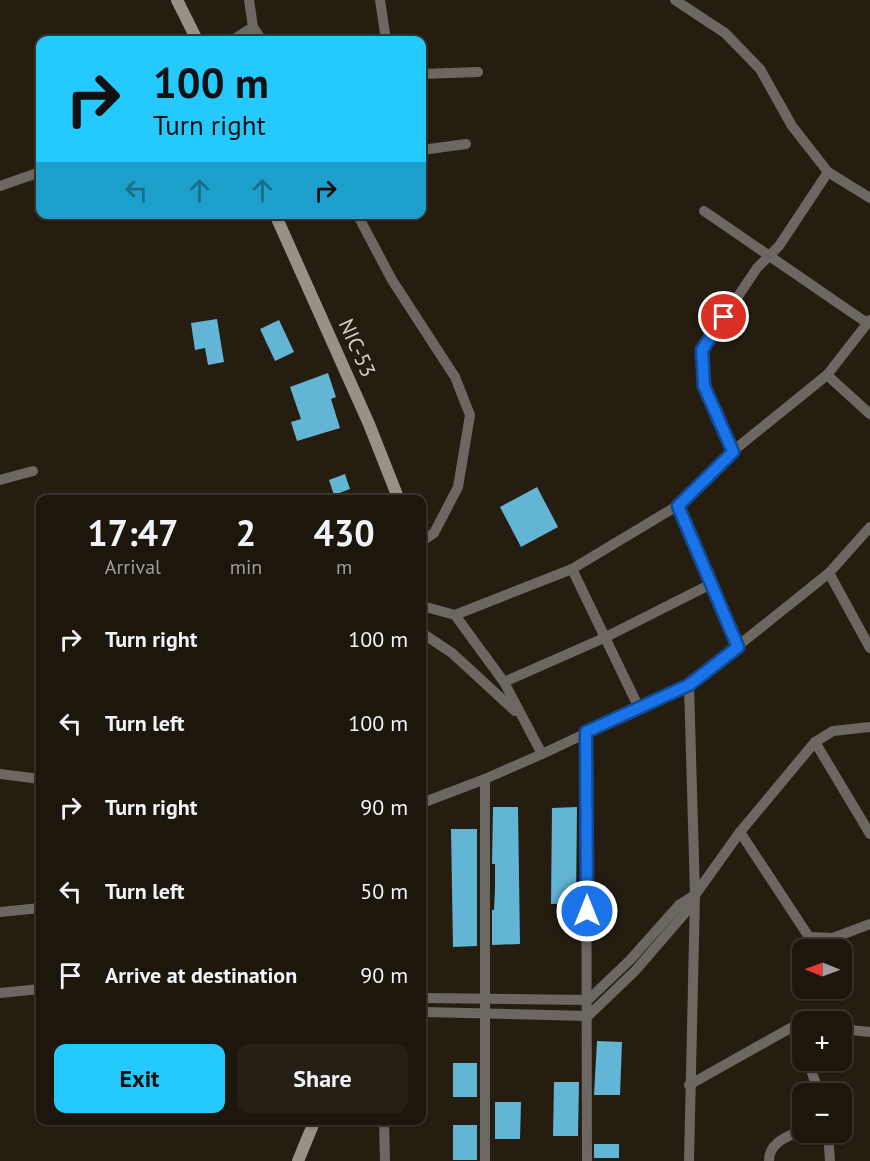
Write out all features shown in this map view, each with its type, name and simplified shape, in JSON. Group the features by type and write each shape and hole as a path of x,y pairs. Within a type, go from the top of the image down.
{"main road":[{"path":"177,0 195,36"},
{"name":"NIC-53","path":"277,219 369,424 397,495"},
{"path":"298,1161 313,1125"}],"street":[{"path":"249,0 253,27 259,36"},
{"path":"380,0 385,36"},
{"path":"675,0 725,33 760,69 792,126 828,172 870,198"},
{"path":"239,36 253,27"},
{"path":"426,74 478,72"},
{"path":"426,149 466,144"},
{"path":"733,452 704,386 702,350 757,268 779,246 828,172"},
{"path":"0,186 36,173"},
{"path":"426,607 455,615 572,570 678,506 733,452 827,375 869,321 704,211"},
{"path":"360,219 392,280 455,377 470,415 458,488 434,533 426,538"},
{"path":"827,375 870,414"},
{"path":"0,480 33,471"},
{"path":"678,506 738,647"},
{"path":"426,801 542,754 689,685 829,573 870,527"},
{"path":"572,570 639,708"},
{"path":"829,573 870,648"},
{"path":"504,682 604,638 711,584"},
{"path":"455,615 504,682 542,754"},
{"path":"426,636 453,653 523,718"},
{"path":"689,685 694,895 689,1161"},
{"path":"426,1012 588,1016 635,971 685,913 694,895 740,832 815,742 833,731 870,727"},
{"path":"586,732 587,1161"},
{"path":"815,742 870,834"},
{"path":"0,774 36,778"},
{"path":"485,779 487,1013 485,1161"},
{"path":"740,832 809,937 833,938 870,924"},
{"path":"426,998 588,1000 630,960 679,904 694,895"},
{"path":"0,912 36,908"},
{"path":"630,960 635,971"},
{"path":"0,993 36,989"},
{"path":"689,1085 792,1029"},
{"path":"852,1030 870,1032"},
{"path":"384,1125 385,1161"},
{"path":"769,1161 769,1153 774,1144 792,1135"},
{"path":"829,1143 830,1161"}],"building":[{"path":"217,319 224,362 208,365 205,348 195,350 191,323"},
{"path":"279,320 294,352 275,361 260,329"},
{"path":"328,373 336,397 331,399 340,428 297,441 291,422 301,419 290,387"},
{"path":"345,474 350,489 334,495 329,480"},
{"path":"537,487 558,527 521,547 500,507"},
{"path":"493,807 518,807 520,944 492,945 492,910 494,910 495,890 495,864 492,864"},
{"path":"577,807 576,903 551,904 552,808"},
{"path":"451,829 477,829 477,946 453,947"},
{"path":"597,1041 622,1042 620,1095 594,1095"},
{"path":"453,1063 477,1063 477,1097 453,1097"},
{"path":"554,1082 579,1082 578,1136 553,1136"},
{"path":"495,1102 521,1102 520,1139 495,1139"},
{"path":"453,1125 477,1125 477,1160 453,1160"},
{"path":"594,1144 619,1144 619,1158 594,1158"}],"route":[{"path":"587,911 586,732 689,685 738,647 678,506 733,452 704,386 702,350 724,317"}]}
